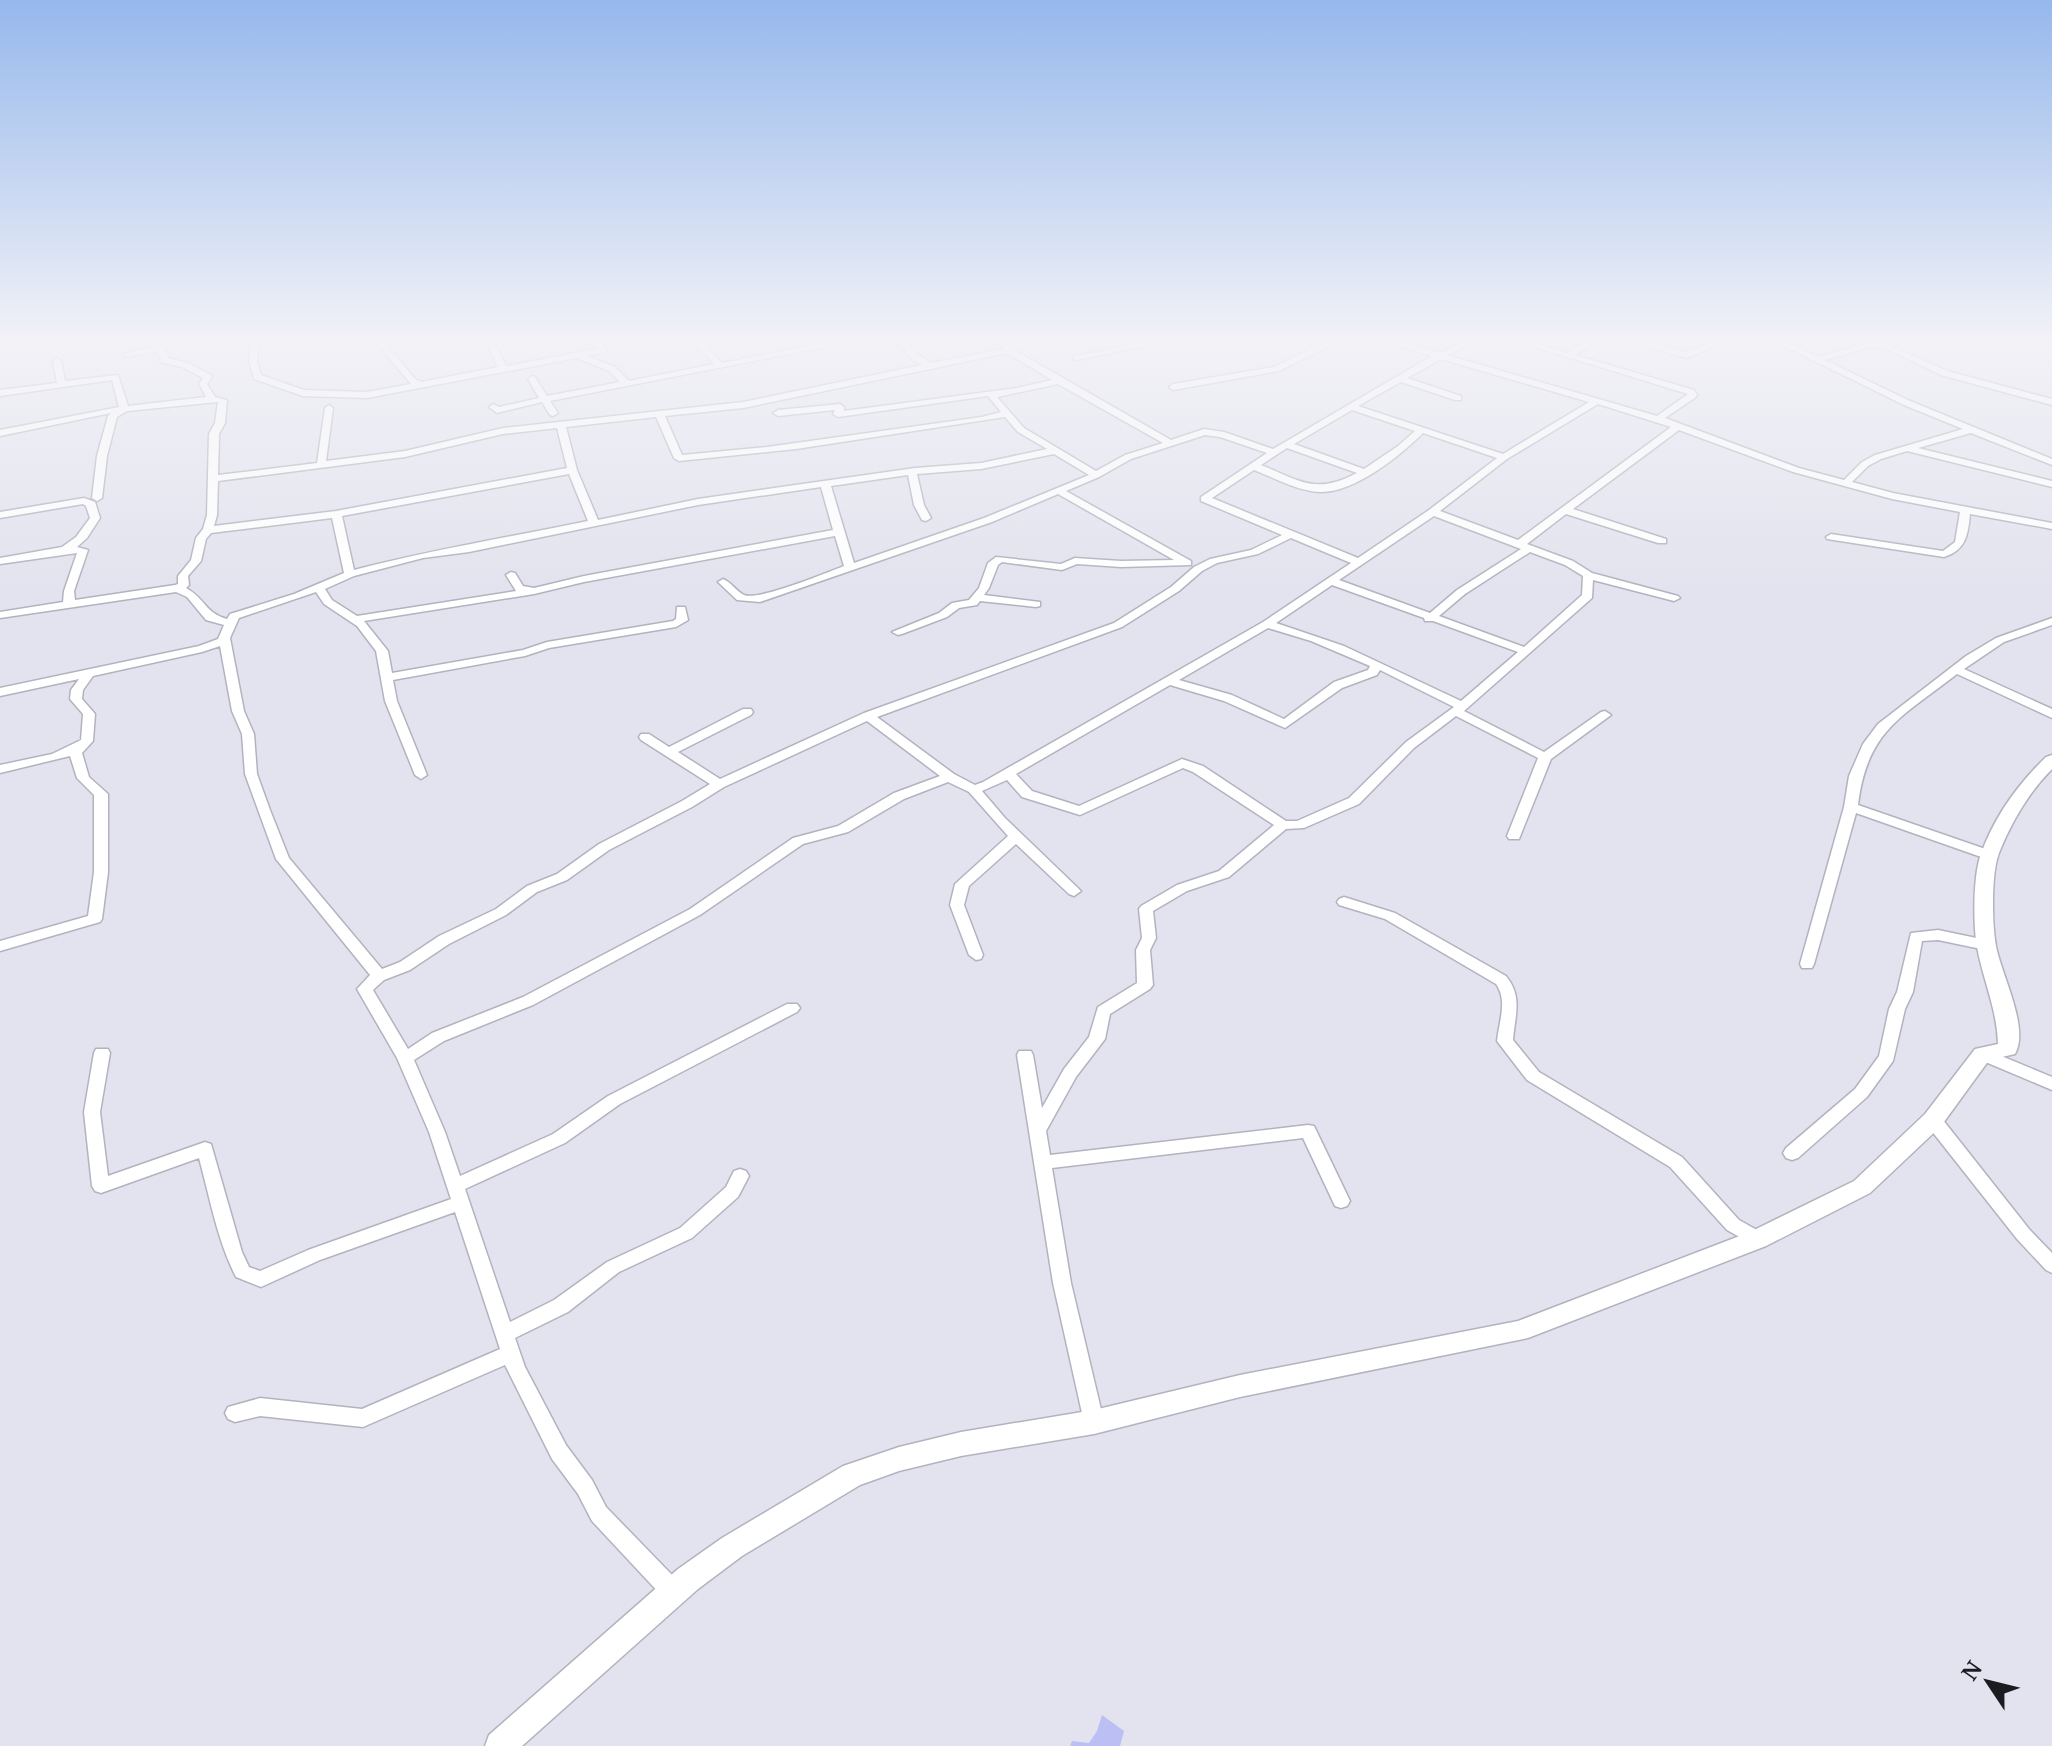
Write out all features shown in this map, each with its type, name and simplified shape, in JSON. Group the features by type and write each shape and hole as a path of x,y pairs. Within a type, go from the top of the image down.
{"street":[{"path":"0,433 60,421"},
{"path":"97,498 102,456 111,421"},
{"path":"0,615 184,585 183,576 196,561 201,538 208,530 212,515 214,434 220,421"},
{"path":"321,465 327,421"},
{"path":"213,479 405,454 503,431 583,421"},
{"path":"663,421 679,458 769,452 973,421"},
{"path":"880,421 885,433"},
{"path":"1012,421 1053,451 1096,475"},
{"path":"1132,421 1172,444"},
{"path":"1327,421 1274,452 1205,499 1339,554 1361,560"},
{"path":"1393,421 1504,457"},
{"path":"974,789 988,785 1267,624 1433,512 1504,457 1563,421"},
{"path":"1665,421 1743,453 1845,484 2052,526"},
{"path":"1951,421 2052,462"},
{"path":"561,424 572,470 594,523"},
{"path":"1429,619 1525,546 1652,442 1678,426"},
{"path":"1845,484 1865,464 1905,448 1970,430"},
{"path":"1256,467 1324,489 1366,473 1406,446 1420,431"},
{"path":"723,582 736,594 753,601 988,520 1096,475 1128,457 1204,432 1214,432 1274,452"},
{"path":"1287,445 1366,473"},
{"path":"1905,448 2052,484"},
{"path":"379,976 283,859 251,774 248,734 238,711 225,640 234,616 350,574 423,555 469,549 698,502 912,472 981,466 1053,451"},
{"path":"208,530 336,514 572,470"},
{"path":"912,472 919,505 926,518"},
{"path":"825,484 850,569"},
{"path":"1059,491 1193,566"},
{"path":"0,515 84,501 91,504 95,518 88,532 83,540 65,550"},
{"path":"1831,537 1944,554 1961,543 1965,510"},
{"path":"1567,511 1662,541"},
{"path":"1433,512 1569,563 1588,575 1674,598"},
{"path":"336,514 350,574"},
{"path":"361,618 534,591 838,532"},
{"path":"898,632 943,615 956,605 973,603 979,598 993,563 1000,559 1062,567 1075,561 1193,566 1254,552 1292,534"},
{"path":"0,561 83,550 69,591 69,604"},
{"path":"688,1579 670,1588 618,1537 599,1514 585,1487 559,1452 508,1343 459,1194 405,1058 365,989 379,976 405,966 444,940 501,912 532,889 562,877 584,858 719,784 868,716 1118,625 1175,589 1193,566"},
{"path":"511,575 519,588 534,591"},
{"path":"1008,773 1027,794 1080,811 1182,763 1198,769 1283,825 1299,825 1354,801 1410,745 1473,698 1588,596 1588,575"},
{"path":"1331,581 1429,619 1525,651"},
{"path":"318,587 328,602 361,624 382,651 391,701 421,775"},
{"path":"178,588 191,595 210,618 230,623"},
{"path":"979,598 1036,604"},
{"path":"388,677 525,653 547,645 676,624 682,620 681,609"},
{"path":"1807,964 1851,807 1861,757 1882,727 2000,640 2052,621"},
{"path":"1267,624 1289,629 1377,665 1545,757"},
{"path":"0,692 202,649 225,640"},
{"path":"1170,681 1228,698 1285,724 1338,685 1373,672 1377,665"},
{"path":"1957,670 2052,714"},
{"path":"0,946 95,919 101,872 101,794 83,778 76,753 87,741 89,714 76,699 77,690 89,673"},
{"path":"671,751 747,712"},
{"path":"1514,836 1545,757 1605,715"},
{"path":"868,716 949,777 974,789 1016,836 1074,891"},
{"path":"645,737 719,784"},
{"path":"0,769 79,748"},
{"path":"500,1746 688,1579 732,1547 852,1475 899,1459 961,1444 1094,1422 1240,1386 1519,1331 1758,1239 1862,1187 1933,1120 1982,1054 2008,1049 2007,1019 1986,945 1985,885 1989,855 2026,786 2052,760"},
{"path":"405,1058 438,1037 528,1001 667,927 756,872 798,841 843,829 899,796 949,777"},
{"path":"1851,807 1989,855"},
{"path":"1036,1133 1070,1073 1097,1039 1103,1011 1145,985 1143,950 1149,938 1146,909 1182,888 1224,874 1283,825"},
{"path":"976,955 957,905 962,884 1016,836"},
{"path":"1344,902 1390,916 1501,980 1511,992 1512,1002 1506,1021 1505,1041 1533,1076 1676,1162 1733,1225 1758,1239"},
{"path":"1792,1153 1861,1093 1887,1057 1916,936 1938,935 1986,945"},
{"path":"102,1053 92,1112 101,1186 205,1149 233,1252 242,1272 261,1279 459,1194 591,1120 614,1100 792,1008"},
{"path":"1982,1054 2052,1084"},
{"path":"1025,1055 1062,1283 1094,1422"},
{"path":"1933,1120 2023,1234 2052,1265"},
{"path":"1041,1163 1308,1131 1341,1201"},
{"path":"235,1413 260,1407 363,1418 508,1343 613,1267 686,1233 732,1192 740,1176"}],"water":[{"path":"1102,1715 1124,1731 1120,1746 1070,1746 1072,1741 1089,1743"}]}
